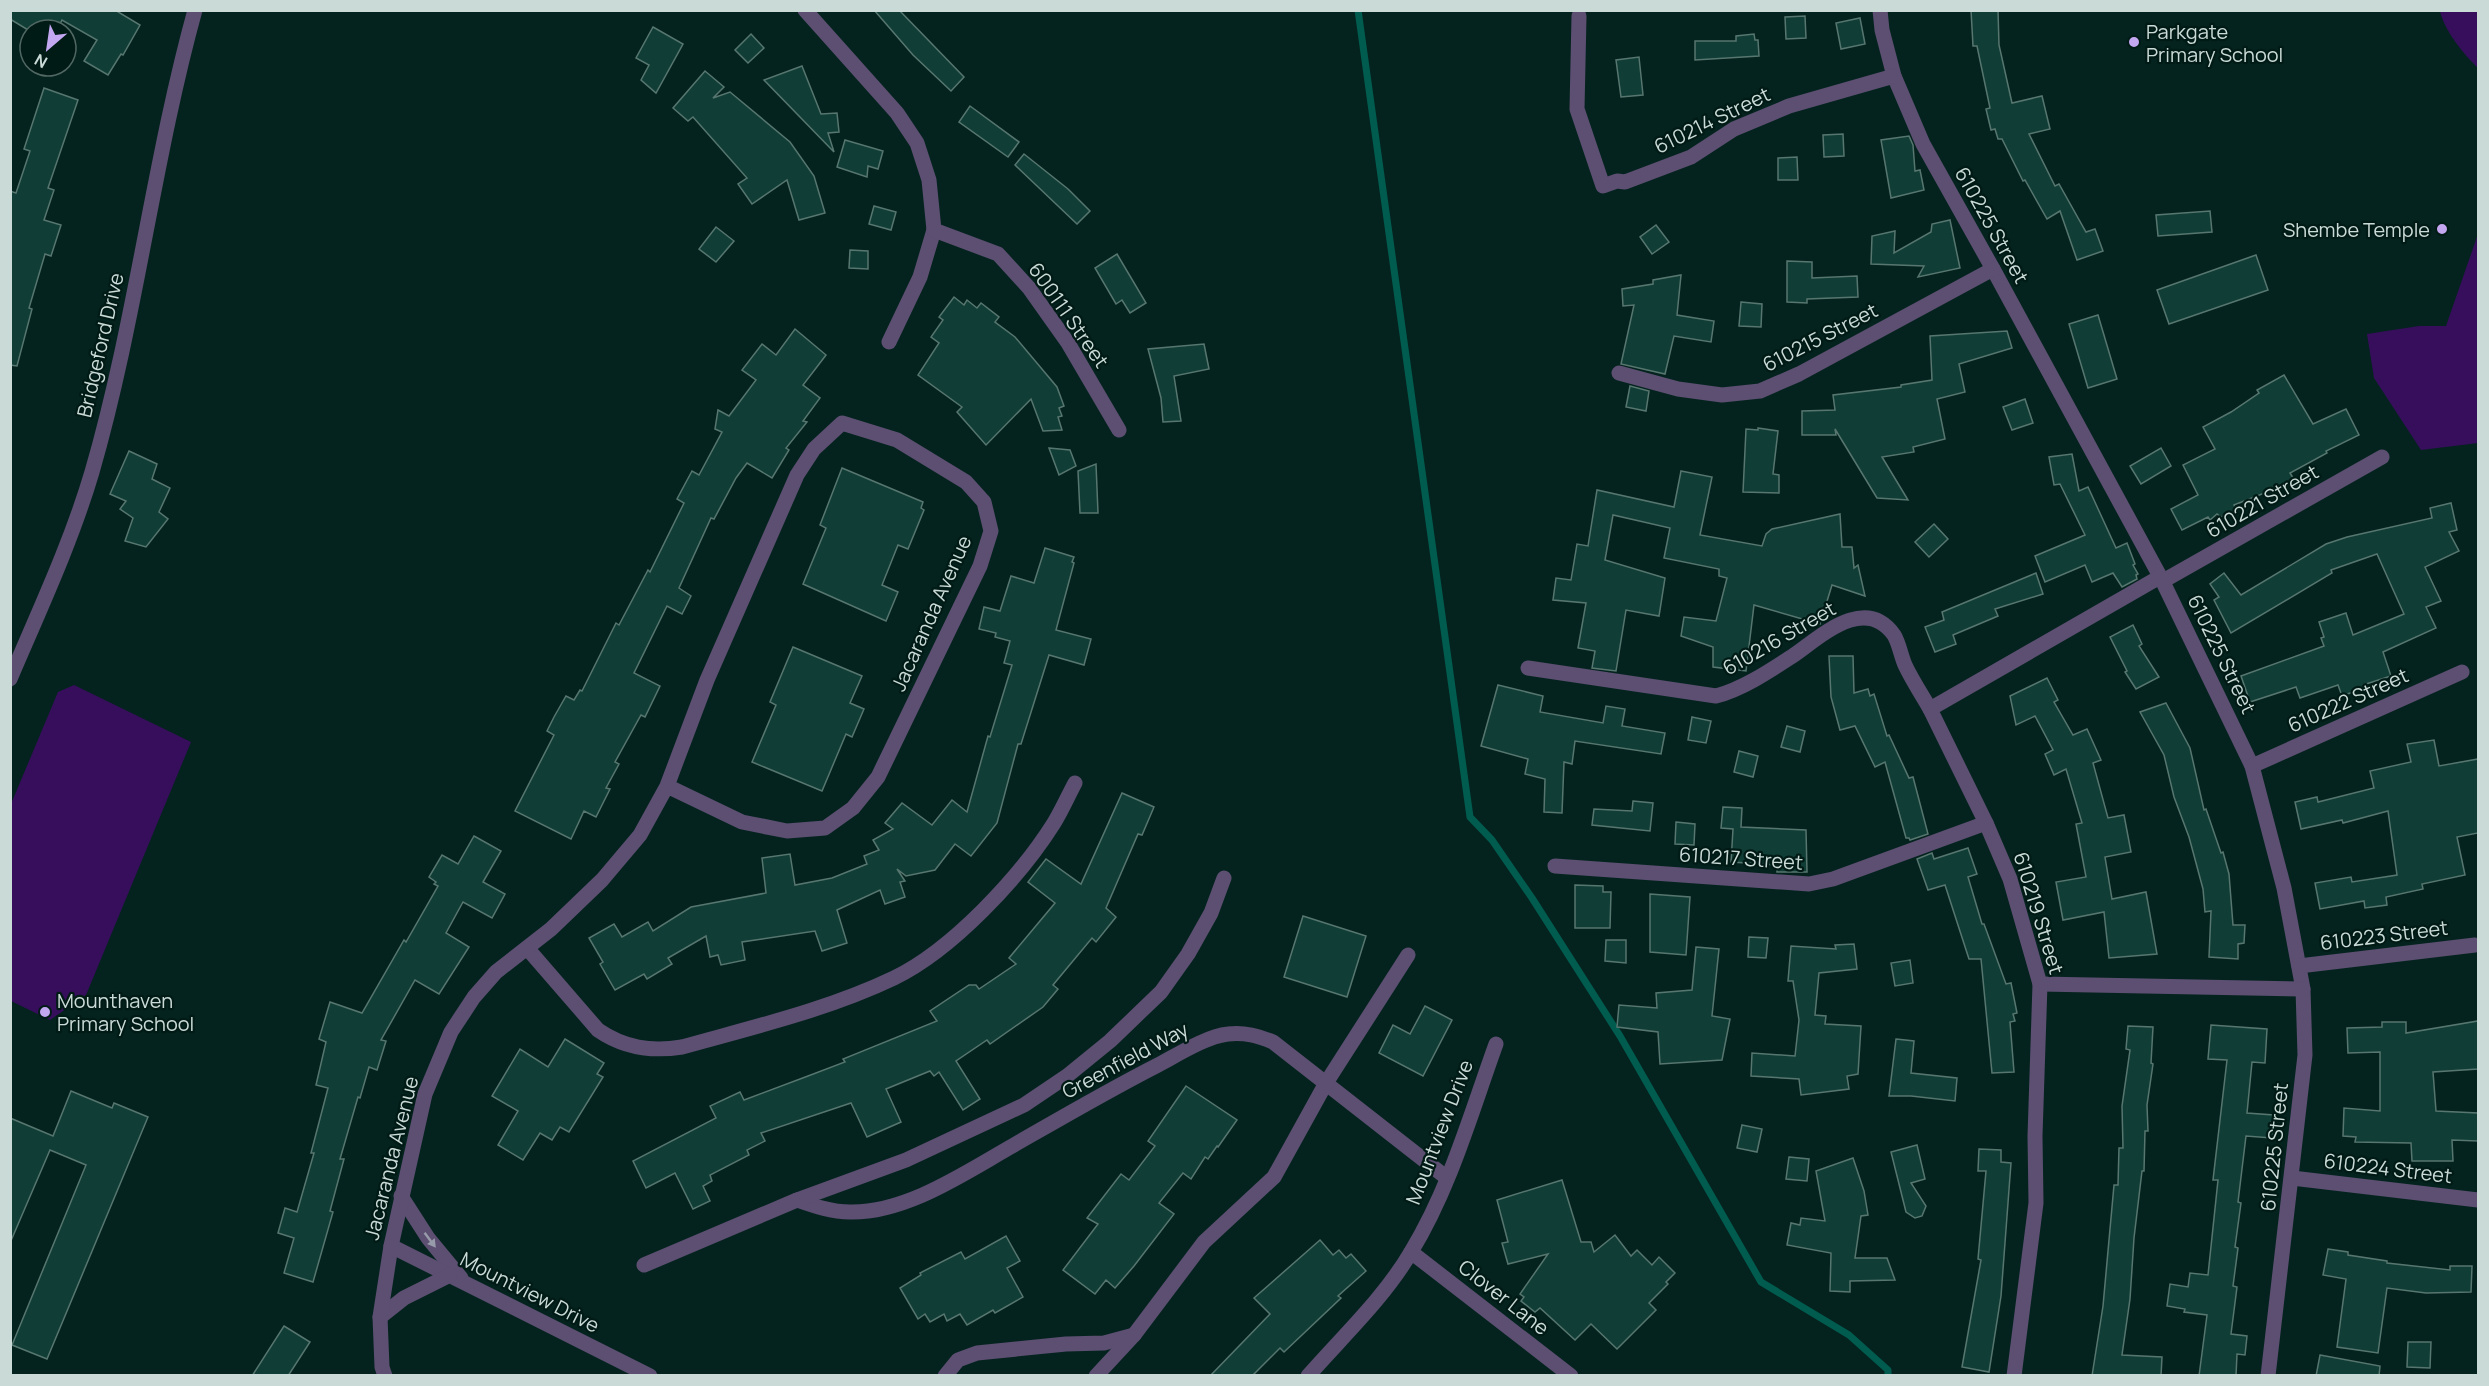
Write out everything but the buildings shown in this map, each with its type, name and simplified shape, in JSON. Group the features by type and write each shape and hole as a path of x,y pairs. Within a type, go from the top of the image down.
{"street":[{"name":"Bridgeford Drive","path":"10,679 51,584 91,473 134,302 176,78 195,10"},
{"path":"805,10 897,114 916,143 929,180 934,230 920,277 889,342"},
{"name":"610225 Street","path":"1880,10 1882,30 1894,76 1923,144 1994,269 2163,581 2253,766 2284,888 2299,966 2303,989 2305,1055 2268,1376"},
{"name":"610214 Street","path":"1579,16 1577,109 1603,186 1617,181 1624,182 1672,166 1691,157 1734,129 1789,106 1894,76"},
{"name":"600111 Street","path":"934,230 998,254 1029,288 1068,343 1119,430"},
{"name":"610215 Street","path":"1619,373 1678,389 1722,395 1760,391 1798,374 1994,269"},
{"name":"Jacaranda Avenue","path":"380,1373 380,1317 401,1196 425,1094 451,1032 474,997 496,972 551,929 602,880 640,835 667,786 707,680 797,475 814,450 842,423 897,440 966,482 984,502 991,531 980,566 878,777 854,808 825,828 786,831 741,822 667,786"},
{"name":"610221 Street","path":"2163,581 2382,457"},
{"path":"1930,709 2158,578 2163,581"},
{"name":"610216 Street","path":"1528,668 1716,696 1735,689 1793,655 1835,625 1856,619 1869,619 1883,624 1894,636 1905,666 1930,709"},
{"name":"610222 Street","path":"2253,766 2462,672"},
{"name":"610219 Street","path":"1930,709 1986,823 2010,879 2040,984 2036,1089 2036,1203 2014,1376"},
{"path":"527,948 598,1030 612,1040 639,1048 666,1050 682,1047 845,999 896,977 973,921 1039,845 1075,783"},
{"name":"610217 Street","path":"1555,866 1809,884 1833,879 1986,823"},
{"name":"Greenfield Way","path":"644,1264 797,1200 852,1181 946,1142 1024,1105 1067,1076 1110,1041 1161,992 1211,913 1224,878"},
{"name":"610223 Street","path":"2299,966 2475,945"},
{"path":"1096,1376 1134,1335 1204,1242 1274,1177 1326,1083 1408,955"},
{"path":"2040,984 2303,989"},
{"name":"Greenfield Way","path":"797,1200 826,1209 851,1212 877,1209 915,1198 958,1177 1132,1078 1192,1047 1227,1034 1252,1034 1273,1042 1448,1178"},
{"name":"Mountview Drive","path":"1308,1376 1374,1302 1411,1252 1448,1178 1496,1044"},
{"name":"610224 Street","path":"2292,1178 2478,1200"},
{"path":"401,1196 428,1238 464,1282"},
{"name":"Mountview Drive","path":"391,1246 650,1376"},
{"name":"Clover Lane","path":"1411,1252 1571,1376"},
{"path":"380,1317 404,1298 450,1275"},
{"path":"945,1376 958,1360 977,1353 1065,1344 1104,1343 1134,1335"}],"shaded area":[{"path":"2440,11 2478,11 2478,68 2455,42"},
{"path":"2478,234 2478,443 2421,450 2374,378 2367,334 2419,326 2446,326"},
{"path":"74,685 191,742 86,995 50,1020 11,1001 11,804 58,692"}],"waterway":[{"path":"1358,10 1470,817 1492,840 1532,898 1620,1036 1761,1282 1849,1335 1888,1370 1888,1376"}],"place":[{"name":"Parkgate Primary School","path":"2134,42"},
{"name":"Shembe Temple","path":"2442,229"},
{"name":"Mounthaven Primary School","path":"45,1012"}]}
